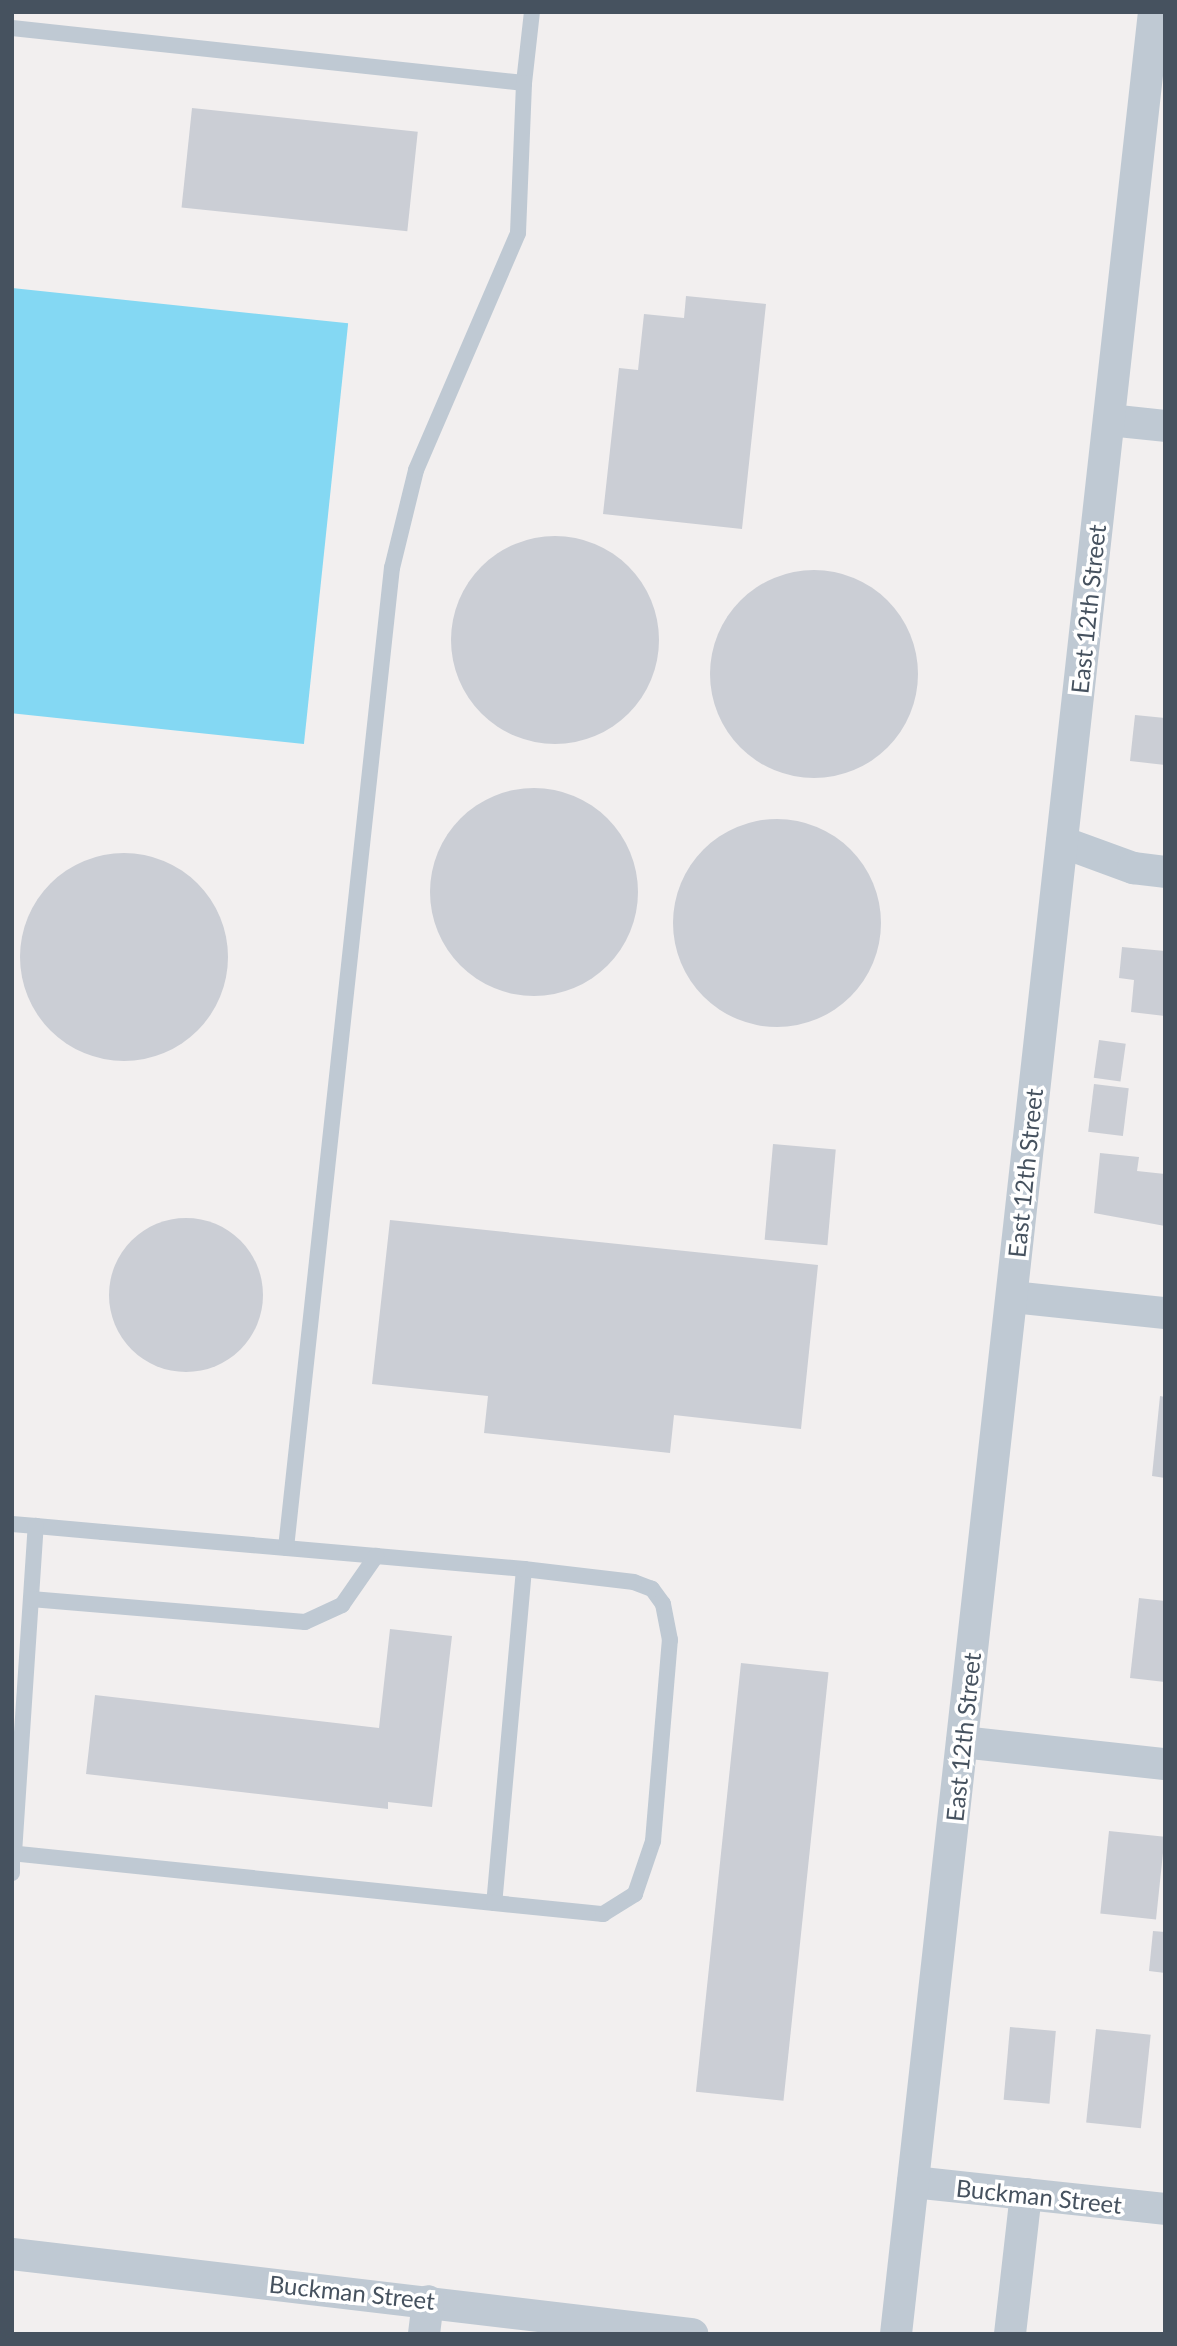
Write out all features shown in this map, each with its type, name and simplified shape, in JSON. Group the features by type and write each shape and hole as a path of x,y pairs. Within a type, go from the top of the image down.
{"street":[{"name":"East 12th Street","path":"896,2334 1154,12"},
{"path":"1109,420 1165,426"},
{"path":"1062,842 1133,869 1165,872"},
{"path":"1012,1297 1165,1313"},
{"path":"962,1742 1165,1764"},
{"name":"Buckman Street","path":"913,2182 1165,2209"},
{"path":"1010,2334 1026,2194"},
{"name":"Buckman Street","path":"12,2254 692,2334"},
{"path":"424,2334 428,2301"}],"lane":[{"path":"286,1548 392,568 416,470 518,233 524,83 532,12"},
{"path":"12,28 524,83"},
{"path":"12,1524 524,1569 634,1582 652,1589 663,1604 670,1640 653,1841 635,1894 603,1914 13,1853"},
{"path":"12,1873 36,1526"},
{"path":"31,1599 305,1622 342,1605 376,1556"},
{"path":"494,1903 524,1569"}],"water":[{"path":"12,288 348,323 304,744 12,713"}],"building":[{"path":"192,108 418,132 407,231 182,207"},
{"path":"686,296 766,304 742,529 603,514 619,368 638,370 644,314 684,318"},
{"path":"555,536 595,544 613,553 629,566 642,582 651,600 659,640 651,680 642,698 629,714 613,727 595,736 555,744 515,736 497,727 481,714 468,698 459,680 451,640 459,600 468,582 481,566 497,553 515,544"},
{"path":"814,570 854,578 872,587 888,600 901,616 910,634 918,674 910,714 901,732 888,748 872,761 854,770 814,778 774,770 756,761 740,748 727,732 718,714 710,674 718,634 727,616 740,600 756,587 774,578"},
{"path":"1135,715 1165,718 1165,765 1130,761"},
{"path":"534,788 574,796 592,805 608,818 621,834 630,852 638,892 630,932 621,950 608,966 592,979 574,988 534,996 494,988 476,979 460,966 447,950 438,932 430,892 438,852 447,834 460,818 476,805 494,796"},
{"path":"777,819 817,827 835,836 851,849 864,865 873,883 881,923 873,963 864,981 851,997 835,1010 817,1019 777,1027 737,1019 719,1010 703,997 690,981 681,963 673,923 681,883 690,865 703,849 719,836 737,827"},
{"path":"124,853 164,861 182,870 198,883 211,899 220,917 228,957 220,997 211,1015 198,1031 182,1044 164,1053 124,1061 84,1053 66,1044 50,1031 37,1015 28,997 20,957 28,917 37,899 50,883 66,870 84,861"},
{"path":"1122,947 1165,951 1165,1016 1131,1012 1134,980 1119,978"},
{"path":"1099,1040 1126,1044 1120,1081 1094,1078"},
{"path":"1094,1084 1129,1088 1123,1136 1088,1132"},
{"path":"773,1144 836,1149 827,1245 765,1240"},
{"path":"1100,1153 1139,1157 1137,1171 1165,1174 1165,1226 1094,1213"},
{"path":"186,1218 216,1224 241,1240 257,1265 263,1295 257,1325 241,1350 216,1366 186,1372 156,1366 131,1350 115,1325 109,1295 115,1265 131,1240 156,1224"},
{"path":"390,1220 818,1265 801,1429 674,1415 670,1453 484,1433 488,1396 372,1384"},
{"path":"1160,1396 1165,1397 1165,1478 1152,1476"},
{"path":"1139,1598 1165,1601 1165,1682 1130,1678"},
{"path":"390,1629 452,1636 432,1807 388,1802 388,1809 86,1774 95,1695 379,1728"},
{"path":"741,1663 829,1672 783,2101 696,2092"},
{"path":"1109,1831 1165,1837 1156,1919 1100,1914"},
{"path":"1153,1931 1165,1932 1165,1973 1149,1971"},
{"path":"1010,2027 1056,2031 1049,2104 1004,2100"},
{"path":"1096,2029 1151,2035 1141,2128 1086,2122"}]}
